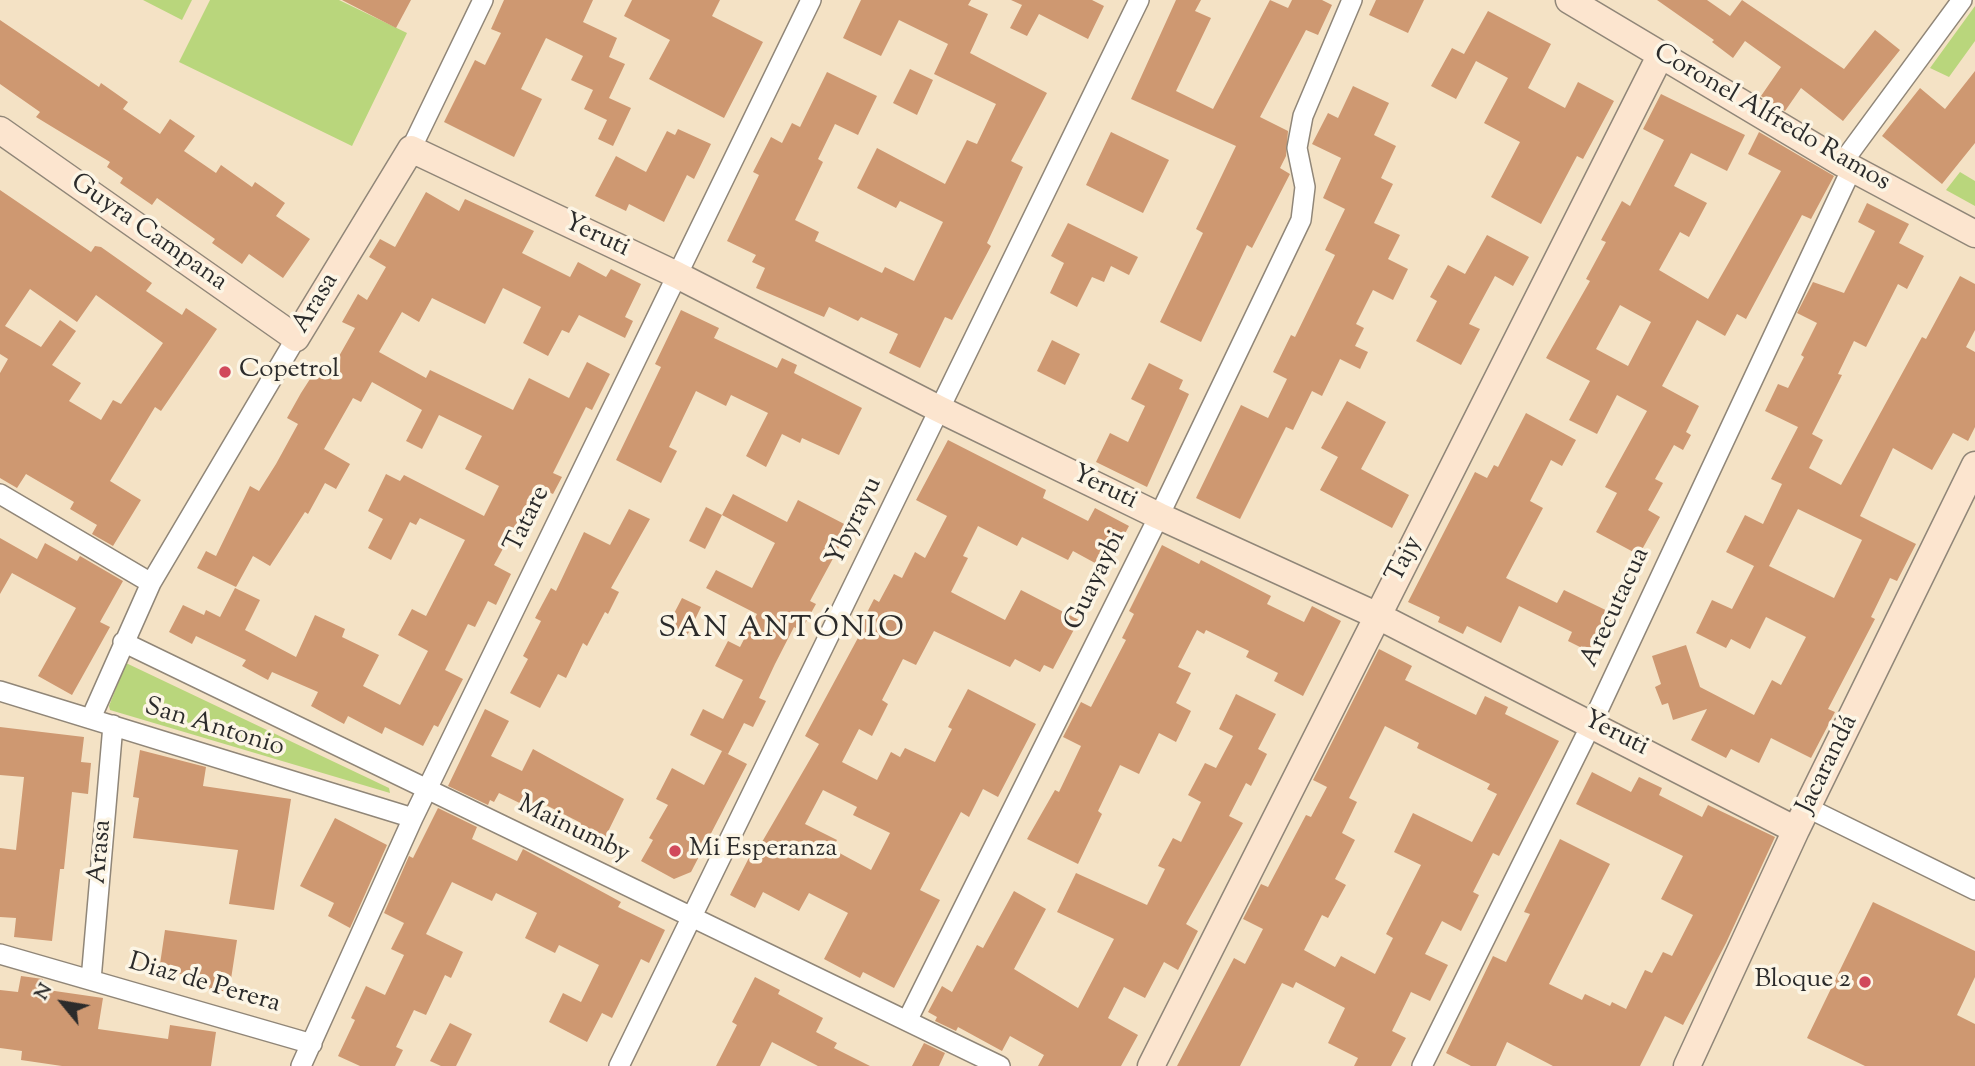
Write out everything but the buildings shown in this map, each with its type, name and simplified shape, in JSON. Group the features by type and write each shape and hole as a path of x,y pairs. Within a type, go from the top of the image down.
{"street":[{"name":"Arasa","path":"91,718 151,583 411,149 482,0"},
{"name":"Tatare","path":"301,1066 413,818 811,0"},
{"name":"Ybyrayu","path":"618,1066 693,918 1139,0"},
{"name":"Guayaybi","path":"907,1021 1159,516 1301,220 1306,187 1297,148 1303,116 1352,0"},
{"name":"Coronel Alfredo Ramos","path":"1569,0 1847,165 1975,234"},
{"name":"Arecutacua","path":"1422,1066 1592,723 1847,165 1962,0"},
{"name":"Tajy","path":"1151,1066 1661,54"},
{"name":"Guyra Campana","path":"0,130 296,338"},
{"name":"Yeruti","path":"411,149 677,275 939,409 1159,516 1378,616 1592,723 1802,819 1975,890"},
{"name":"Jacarandá","path":"1687,1066 1802,819 1975,465"},
{"path":"0,494 151,583"},
{"name":"Mainumby","path":"123,642 1000,1066"},
{"name":"San Antonio","path":"0,691 413,818"},
{"name":"Arasa","path":"91,980 113,725"},
{"name":"Diaz de Perera","path":"0,954 312,1044"}],"green space":[{"path":"143,0 192,0 182,20"},
{"path":"210,0 339,0 407,33 352,146 179,62"},
{"path":"1975,6 1975,41 1949,77 1930,68"},
{"path":"1960,172 1975,181 1975,206 1946,190"},
{"path":"126,663 389,788 390,793 110,710 109,706"}],"place":[{"name":"Copetrol","path":"225,372"},
{"name":"Mi Esperanza","path":"675,851"},
{"name":"Bloque 2","path":"1865,982"}],"district":[{"name":"SAN ANTÓNIO","path":"782,631"}]}
